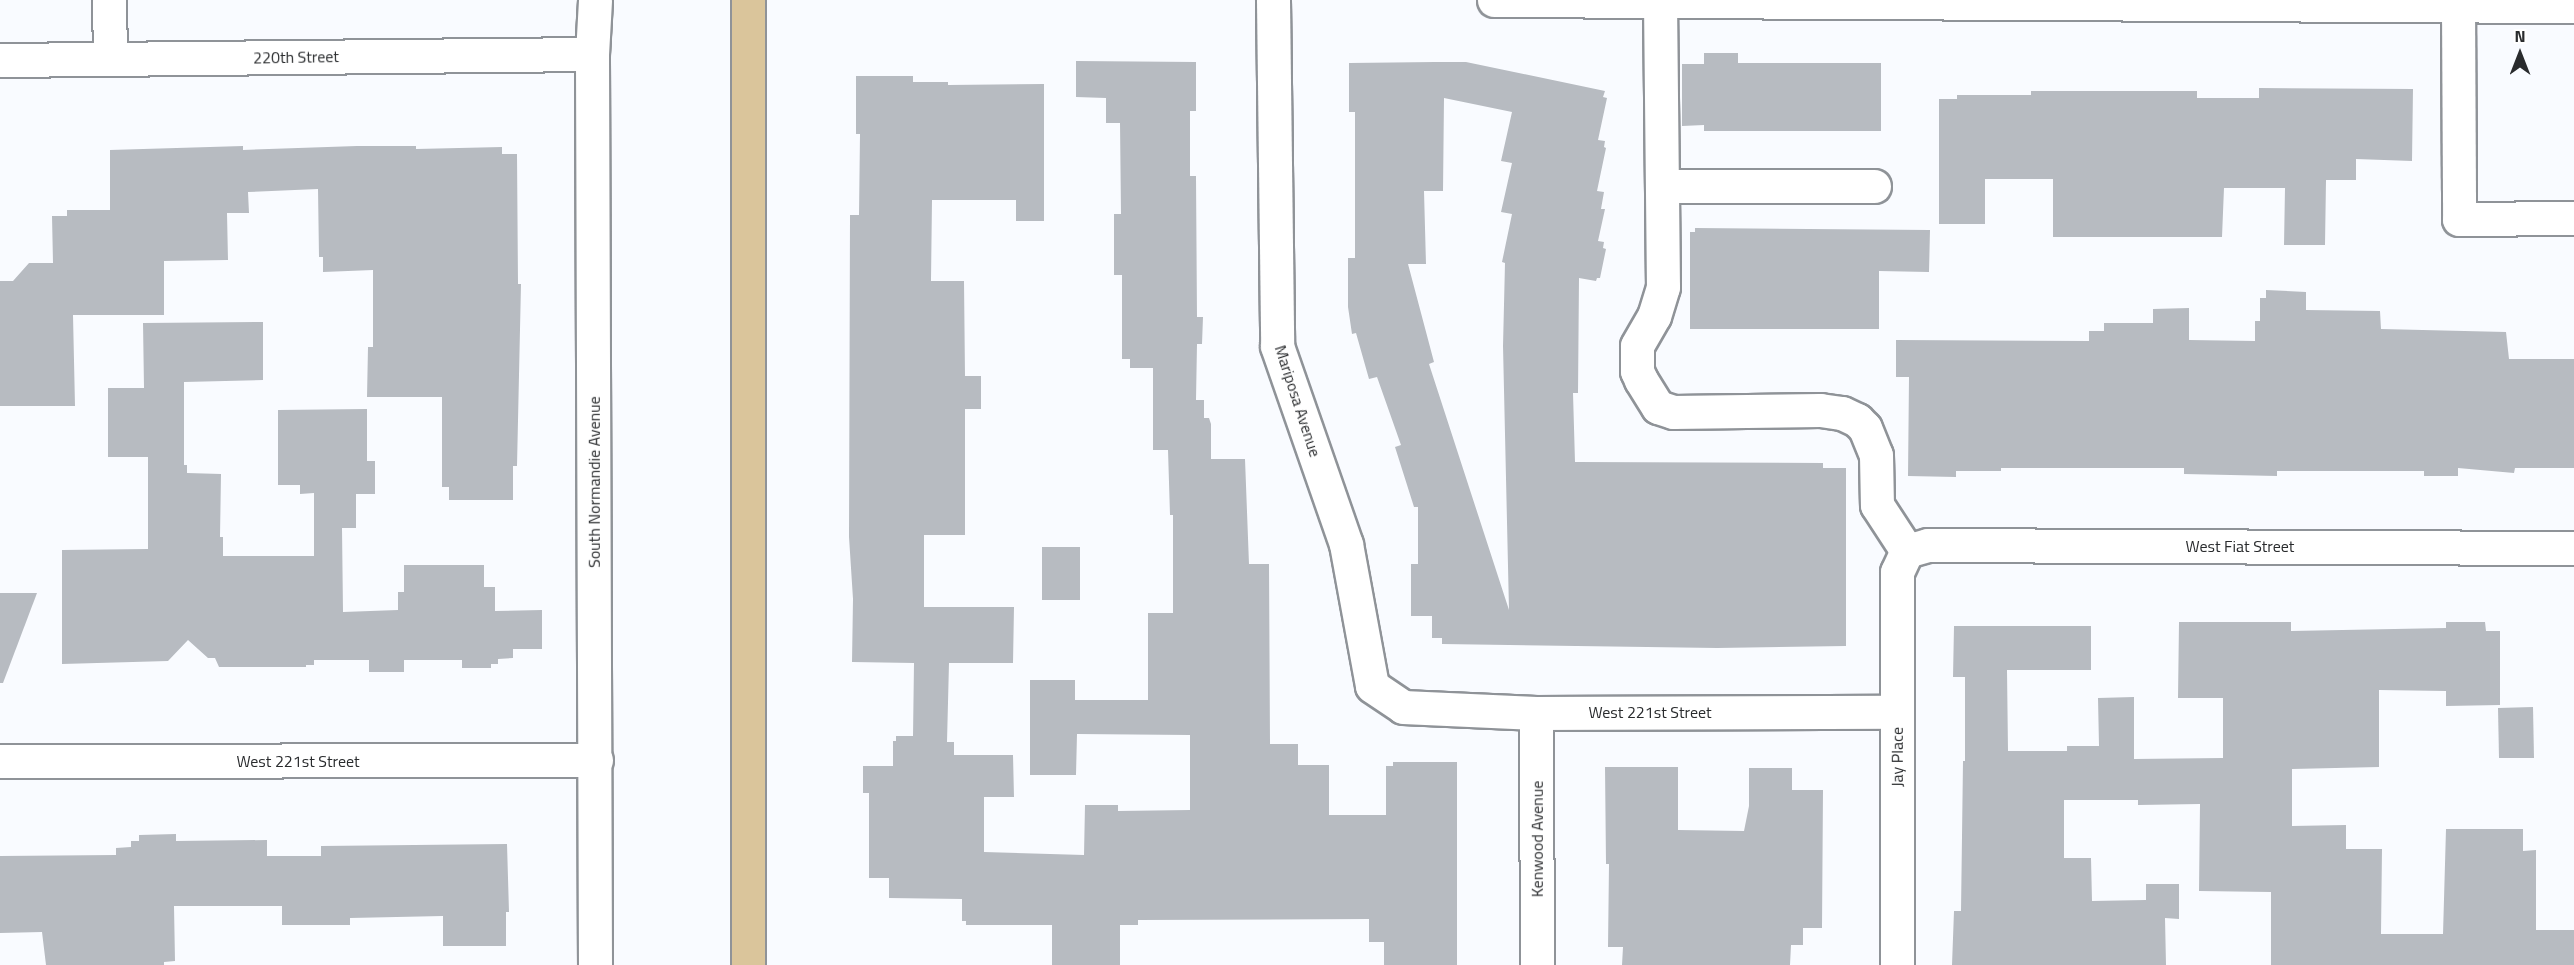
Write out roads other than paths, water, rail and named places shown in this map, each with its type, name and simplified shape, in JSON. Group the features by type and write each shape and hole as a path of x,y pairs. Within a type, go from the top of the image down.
{"main road":[{"path":"748,0 748,965"}],"street":[{"path":"109,0 110,59"},
{"name":"South Normandie Avenue","path":"595,0 592,54 595,965"},
{"name":"Mariposa Avenue","path":"1273,0 1277,346 1346,544 1372,686 1403,707"},
{"path":"1494,0 2574,6"},
{"path":"1660,1 1663,287 1654,316 1636,346 1636,371 1648,395 1658,407 1673,412 1820,410 1842,413 1857,420 1865,428 1875,455 1877,505 1907,551"},
{"path":"2458,5 2459,219 2574,218"},
{"name":"220th Street","path":"0,60 592,54"},
{"path":"1663,186 1874,186"},
{"name":"West Fiat Street","path":"1907,551 1928,545 2574,548"},
{"name":"Jay Place","path":"1897,965 1897,572 1907,551"},
{"name":"West 221st Street","path":"1403,707 1536,713 1897,712"},
{"name":"Kenwood Avenue","path":"1536,713 1538,965"},
{"name":"West 221st Street","path":"0,761 596,760"}]}
